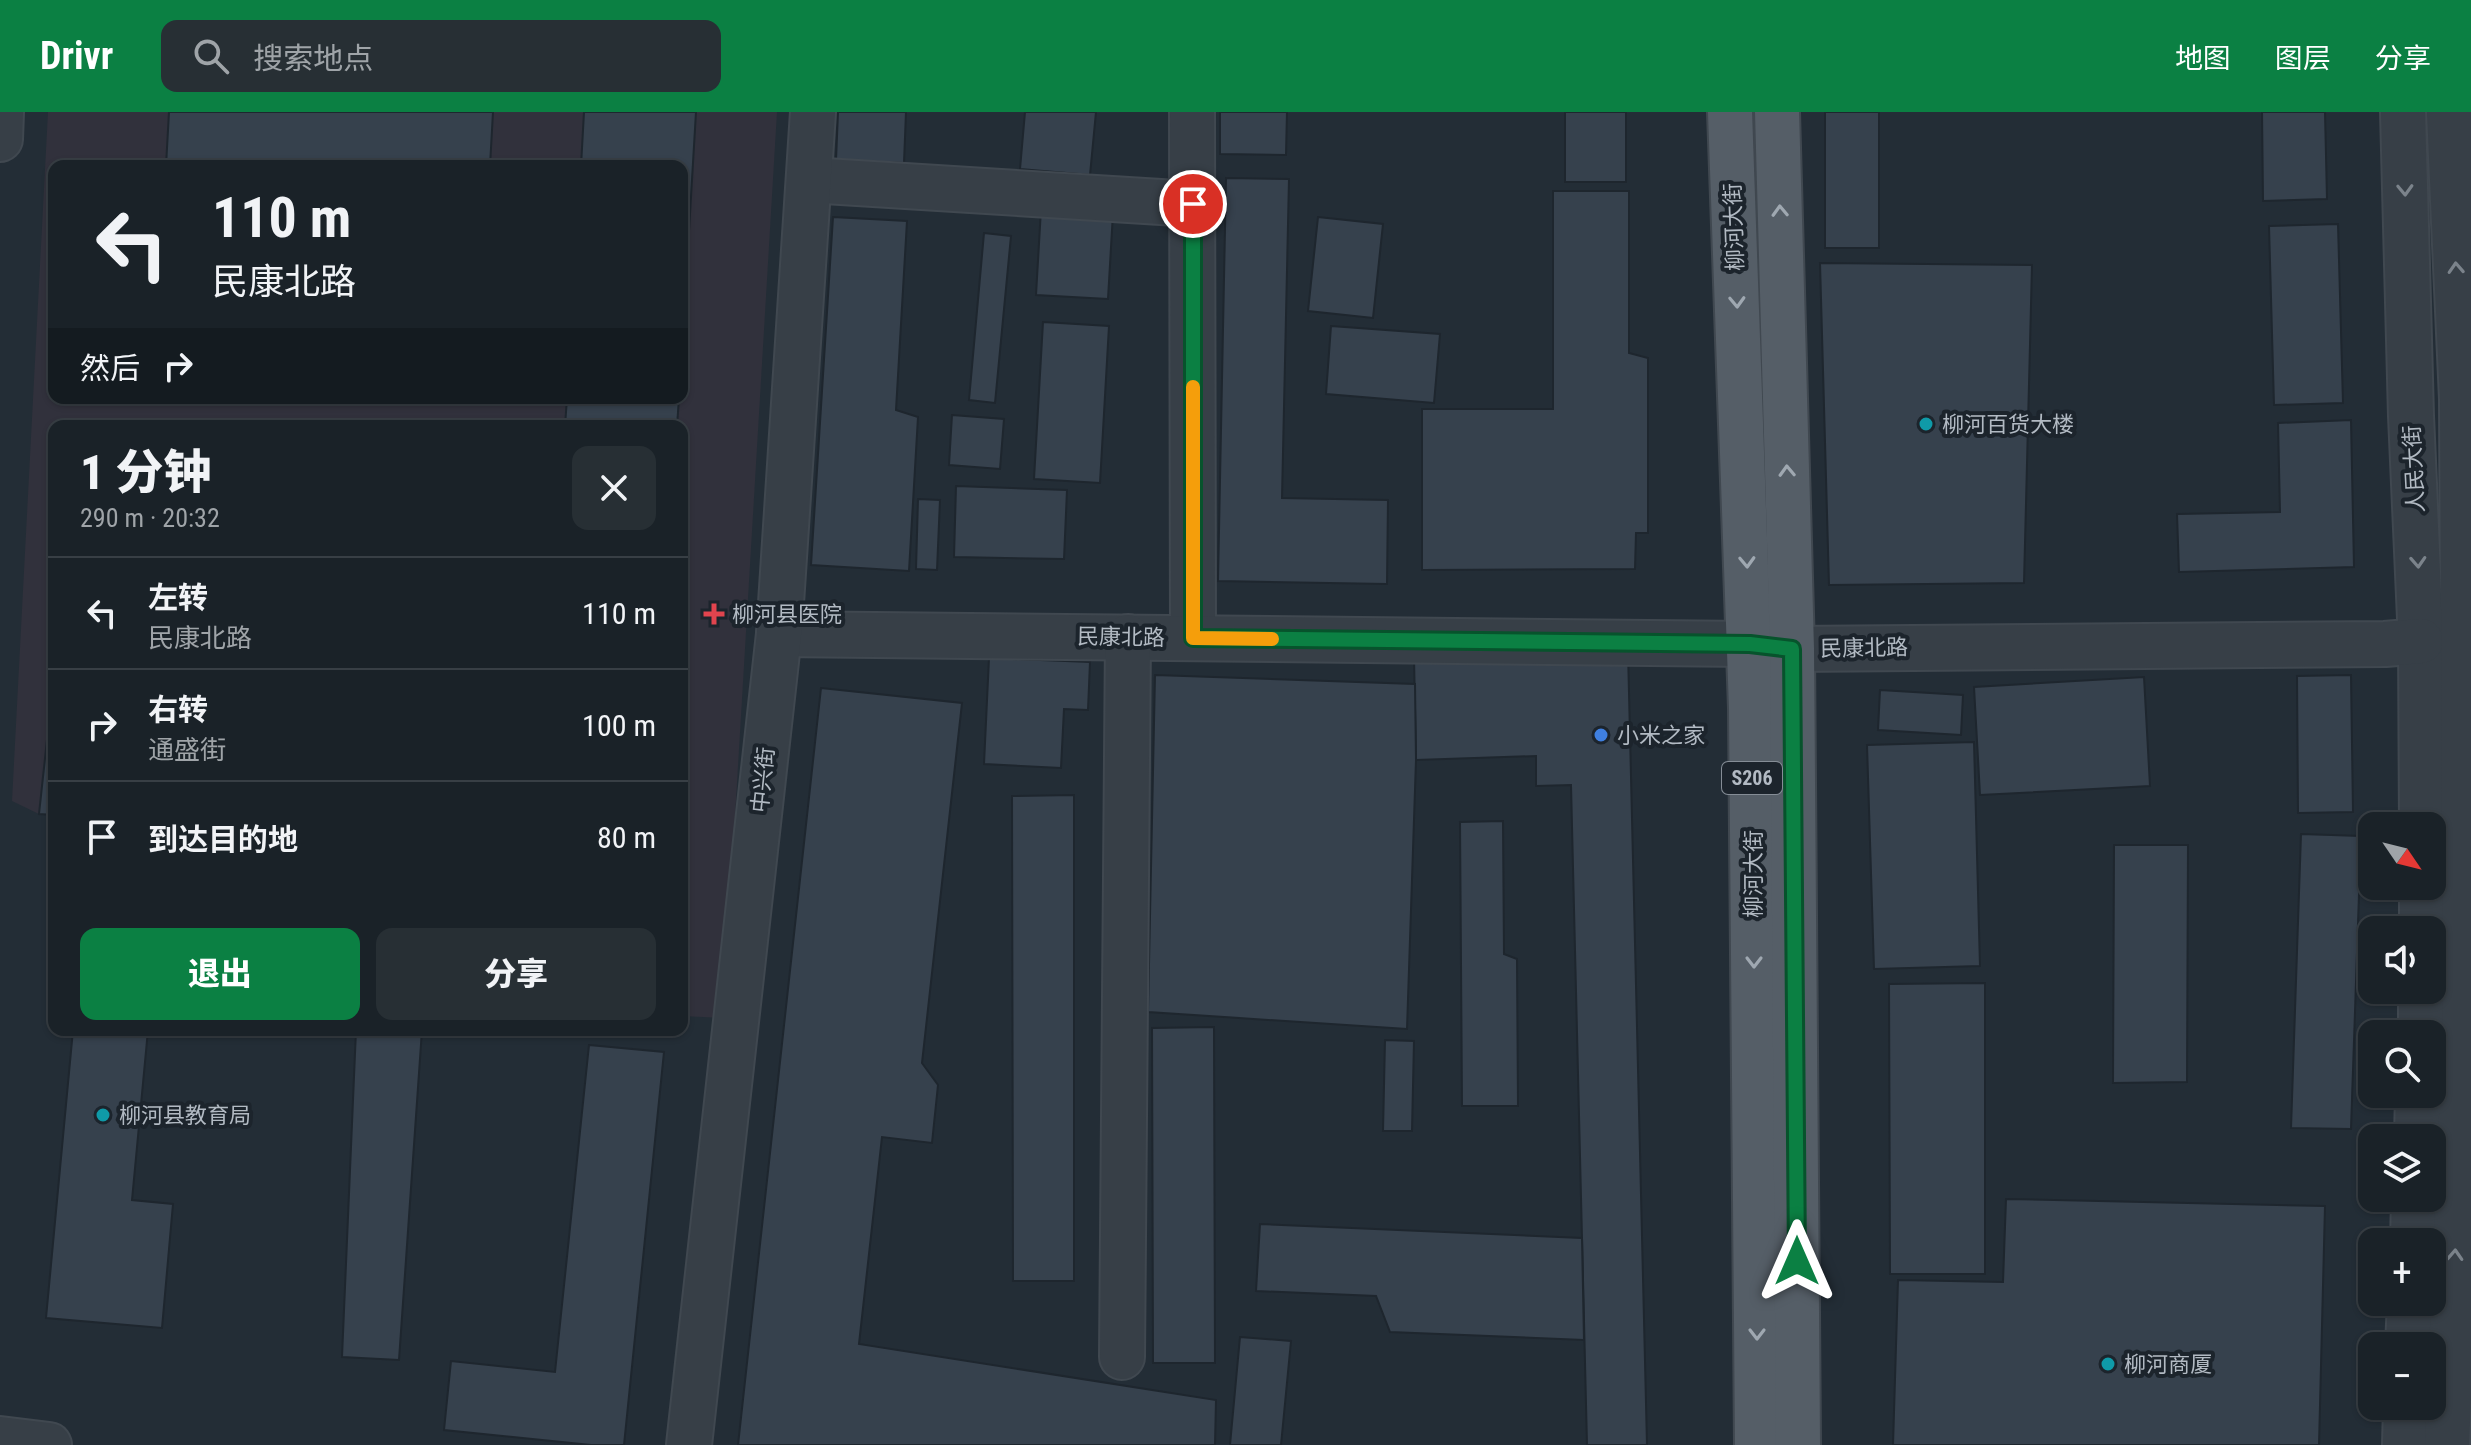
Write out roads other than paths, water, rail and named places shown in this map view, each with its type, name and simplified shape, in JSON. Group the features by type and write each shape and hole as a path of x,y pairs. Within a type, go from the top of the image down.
{"main road":[{"name":"柳河大街","path":"1730,112 1750,644 1757,1445"},
{"name":"柳河大街","path":"1777,112 1792,649 1798,1445"}],"street":[{"path":"0,139 1,112"},
{"name":"中兴街","path":"689,1445 779,634 813,112"},
{"path":"1192,112 1193,638"},
{"name":"人民大街","path":"2403,112 2421,641 2422,812"},
{"name":"人民大街","path":"2447,1445 2468,1023 2466,400 2449,112"},
{"path":"809,180 1193,204"},
{"name":"民康北路","path":"779,634 1750,644 1792,649 2385,644 2421,641"},
{"path":"1122,1357 1128,637"},
{"path":"2405,1445 2406,1420"},
{"path":"0,1439 49,1445"}],"place":[{"name":"柳河百货大楼","path":"1926,424"},
{"name":"柳河县医院","path":"714,614"},
{"name":"小米之家","path":"1601,735"},
{"name":"柳河县教育局","path":"103,1115"},
{"name":"柳河商厦","path":"2108,1364"}]}
